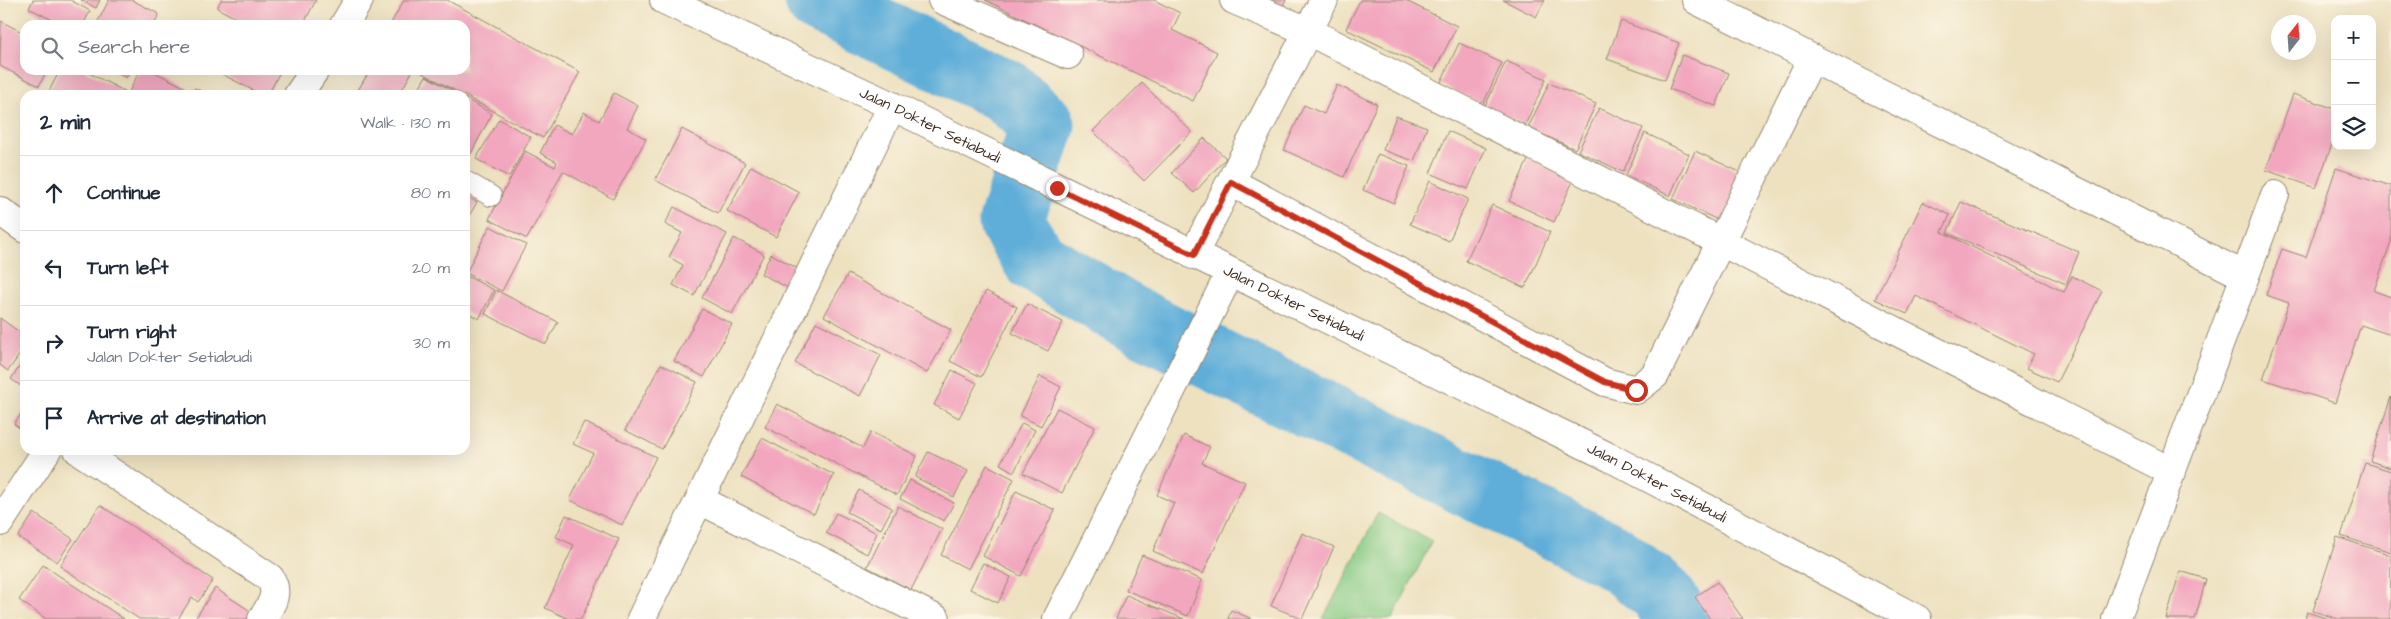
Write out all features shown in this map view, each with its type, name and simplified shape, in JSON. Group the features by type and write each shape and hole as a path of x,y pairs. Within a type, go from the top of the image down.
{"street":[{"path":"347,20 359,0"},
{"name":"Jalan Dokter Setiabudi","path":"664,0 892,106 1611,458 1917,619"},
{"path":"942,0 1068,54"},
{"path":"1234,0 1310,32 2172,472"},
{"path":"1194,255 1310,32 1324,0"},
{"path":"1696,0 2245,276"},
{"path":"1231,182 1605,382 1636,390 1655,375 1812,58"},
{"path":"641,619 892,106"},
{"path":"2116,619 2276,194"},
{"path":"0,211 20,225"},
{"path":"1057,619 1230,273"},
{"path":"0,522 44,455"},
{"path":"86,455 270,578 276,594 262,619"},
{"path":"700,500 936,619"}],"lane":[{"path":"470,184 491,196"}],"green space":[{"path":"1378,513 1432,541 1392,619 1323,619"}],"building":[{"path":"33,0 70,0 90,11 86,20 52,20 29,8"},
{"path":"81,0 100,0 96,8"},
{"path":"109,0 132,0 159,14 156,20 99,20"},
{"path":"221,0 316,0 306,20 240,20 217,8"},
{"path":"404,0 447,0 580,72 543,138 470,99 470,90 454,90 426,75 470,75 470,20 393,20"},
{"path":"985,0 1154,0 1180,13 1172,30 1217,52 1193,101"},
{"path":"1257,0 1286,0 1281,10"},
{"path":"1360,0 1409,0 1408,2 1457,26 1434,72 1346,29"},
{"path":"1503,0 1545,0 1536,17"},
{"path":"1,21 20,31 20,75 44,75 39,86 0,66"},
{"path":"1621,21 1679,43 1665,80 1607,59"},
{"path":"1459,43 1502,63 1483,104 1440,84"},
{"path":"1682,55 1729,73 1716,106 1669,89"},
{"path":"1506,61 1546,79 1525,125 1485,106"},
{"path":"57,75 93,75 122,90 50,90"},
{"path":"138,75 161,75 188,89 188,90 130,90"},
{"path":"224,75 278,75 271,90 252,90"},
{"path":"367,75 410,75 402,90 358,90"},
{"path":"426,76 451,90 418,90"},
{"path":"1142,83 1192,132 1144,181 1093,131"},
{"path":"1549,83 1596,104 1575,149 1528,128"},
{"path":"1337,85 1377,104 1344,177 1284,150 1304,105 1324,114"},
{"path":"614,93 638,106 627,128 646,139 613,199 563,171 527,239 489,219 525,151 555,167 557,162 540,153 554,125 572,134 584,112 599,121"},
{"path":"2293,94 2331,108 2331,147 2316,188 2266,170"},
{"path":"470,101 492,114 470,155"},
{"path":"1599,108 1643,128 1623,172 1578,151"},
{"path":"1396,116 1427,127 1414,161 1383,150"},
{"path":"499,119 531,137 509,177 476,159"},
{"path":"682,129 745,163 718,213 655,180"},
{"path":"1448,131 1486,148 1468,189 1430,173"},
{"path":"1645,133 1689,154 1670,196 1626,175"},
{"path":"1204,138 1226,158 1194,193 1172,173"},
{"path":"1695,151 1744,174 1722,222 1673,199"},
{"path":"1378,154 1409,166 1394,203 1363,190"},
{"path":"1529,158 1574,179 1554,222 1509,201"},
{"path":"751,166 799,192 776,237 727,211"},
{"path":"2336,168 2391,186 2391,241 2374,291 2391,297 2391,335 2361,325 2335,403 2263,379 2289,303 2266,295 2282,249 2306,257"},
{"path":"1430,181 1468,199 1449,241 1410,224"},
{"path":"470,198 477,202 470,214"},
{"path":"1923,202 1950,215 1942,232 2064,292 2072,276 2102,291 2057,382 2027,368 2034,354 1916,296 1907,314 1875,299"},
{"path":"1961,202 2079,252 2066,284 1947,233"},
{"path":"1492,205 1550,232 1525,288 1466,261"},
{"path":"674,207 727,234 694,296 673,285 683,265 669,257 682,233 665,224"},
{"path":"490,226 526,245 502,291 470,275 470,265"},
{"path":"734,238 764,254 732,314 702,298"},
{"path":"771,254 806,273 796,292 761,274"},
{"path":"848,274 951,330 927,373 824,316"},
{"path":"470,278 494,290 479,319 470,314"},
{"path":"496,290 558,322 546,344 485,314"},
{"path":"986,291 1017,307 981,377 950,361"},
{"path":"1027,304 1063,322 1048,351 1012,333"},
{"path":"702,309 732,324 704,377 674,361"},
{"path":"0,318 20,332 20,354 8,371 0,365"},
{"path":"816,322 881,355 860,396 795,363"},
{"path":"661,364 697,382 662,449 625,430"},
{"path":"20,366 20,385 11,379"},
{"path":"952,370 977,383 959,418 934,405"},
{"path":"1040,376 1061,387 1041,426 1020,416"},
{"path":"2391,397 2391,468 2370,461"},
{"path":"777,404 863,448 871,432 917,456 897,495 765,427"},
{"path":"1057,408 1095,427 1062,493 1023,473"},
{"path":"20,415 20,428 14,424"},
{"path":"584,422 656,457 622,525 570,500 593,453 573,444"},
{"path":"1022,423 1035,430 1014,472 1000,464"},
{"path":"1184,435 1210,447 1202,463 1245,482 1203,574 1153,551 1174,503 1157,495"},
{"path":"762,438 834,475 814,514 741,477"},
{"path":"928,452 968,471 954,497 915,477"},
{"path":"2365,463 2391,471 2391,552 2341,536"},
{"path":"987,465 1014,479 968,569 941,555"},
{"path":"910,480 954,503 944,521 900,499"},
{"path":"859,490 892,508 881,529 847,512"},
{"path":"1016,491 1055,510 1021,576 983,556"},
{"path":"100,505 213,580 198,602 192,597 178,619 139,619 60,566"},
{"path":"898,506 942,529 911,590 867,567"},
{"path":"34,513 73,539 57,562 18,537"},
{"path":"836,513 877,533 867,554 826,533"},
{"path":"566,515 619,539 581,619 569,619 545,608 574,545 556,537"},
{"path":"1302,533 1334,547 1302,619 1271,606"},
{"path":"2337,537 2391,555 2390,619 2338,619 2313,611"},
{"path":"1142,555 1202,580 1188,616 1126,590"},
{"path":"983,563 1011,577 998,603 970,589"},
{"path":"43,565 124,619 46,619 19,600"},
{"path":"2180,571 2206,579 2195,619 2166,619"},
{"path":"1717,582 1743,619 1710,619 1695,597"},
{"path":"215,588 252,612 247,619 195,619"},
{"path":"1126,595 1184,619 1116,619"},
{"path":"1231,610 1252,619 1228,619"},
{"path":"2307,612 2329,619 2305,619"}],"waterway":[{"path":"817,0 1006,91 1043,125 1011,222 1035,260 1131,318 1614,557 1660,592 1679,619"}],"route":[{"path":"1057,188 1194,255 1231,182 1605,382 1636,390"}]}
